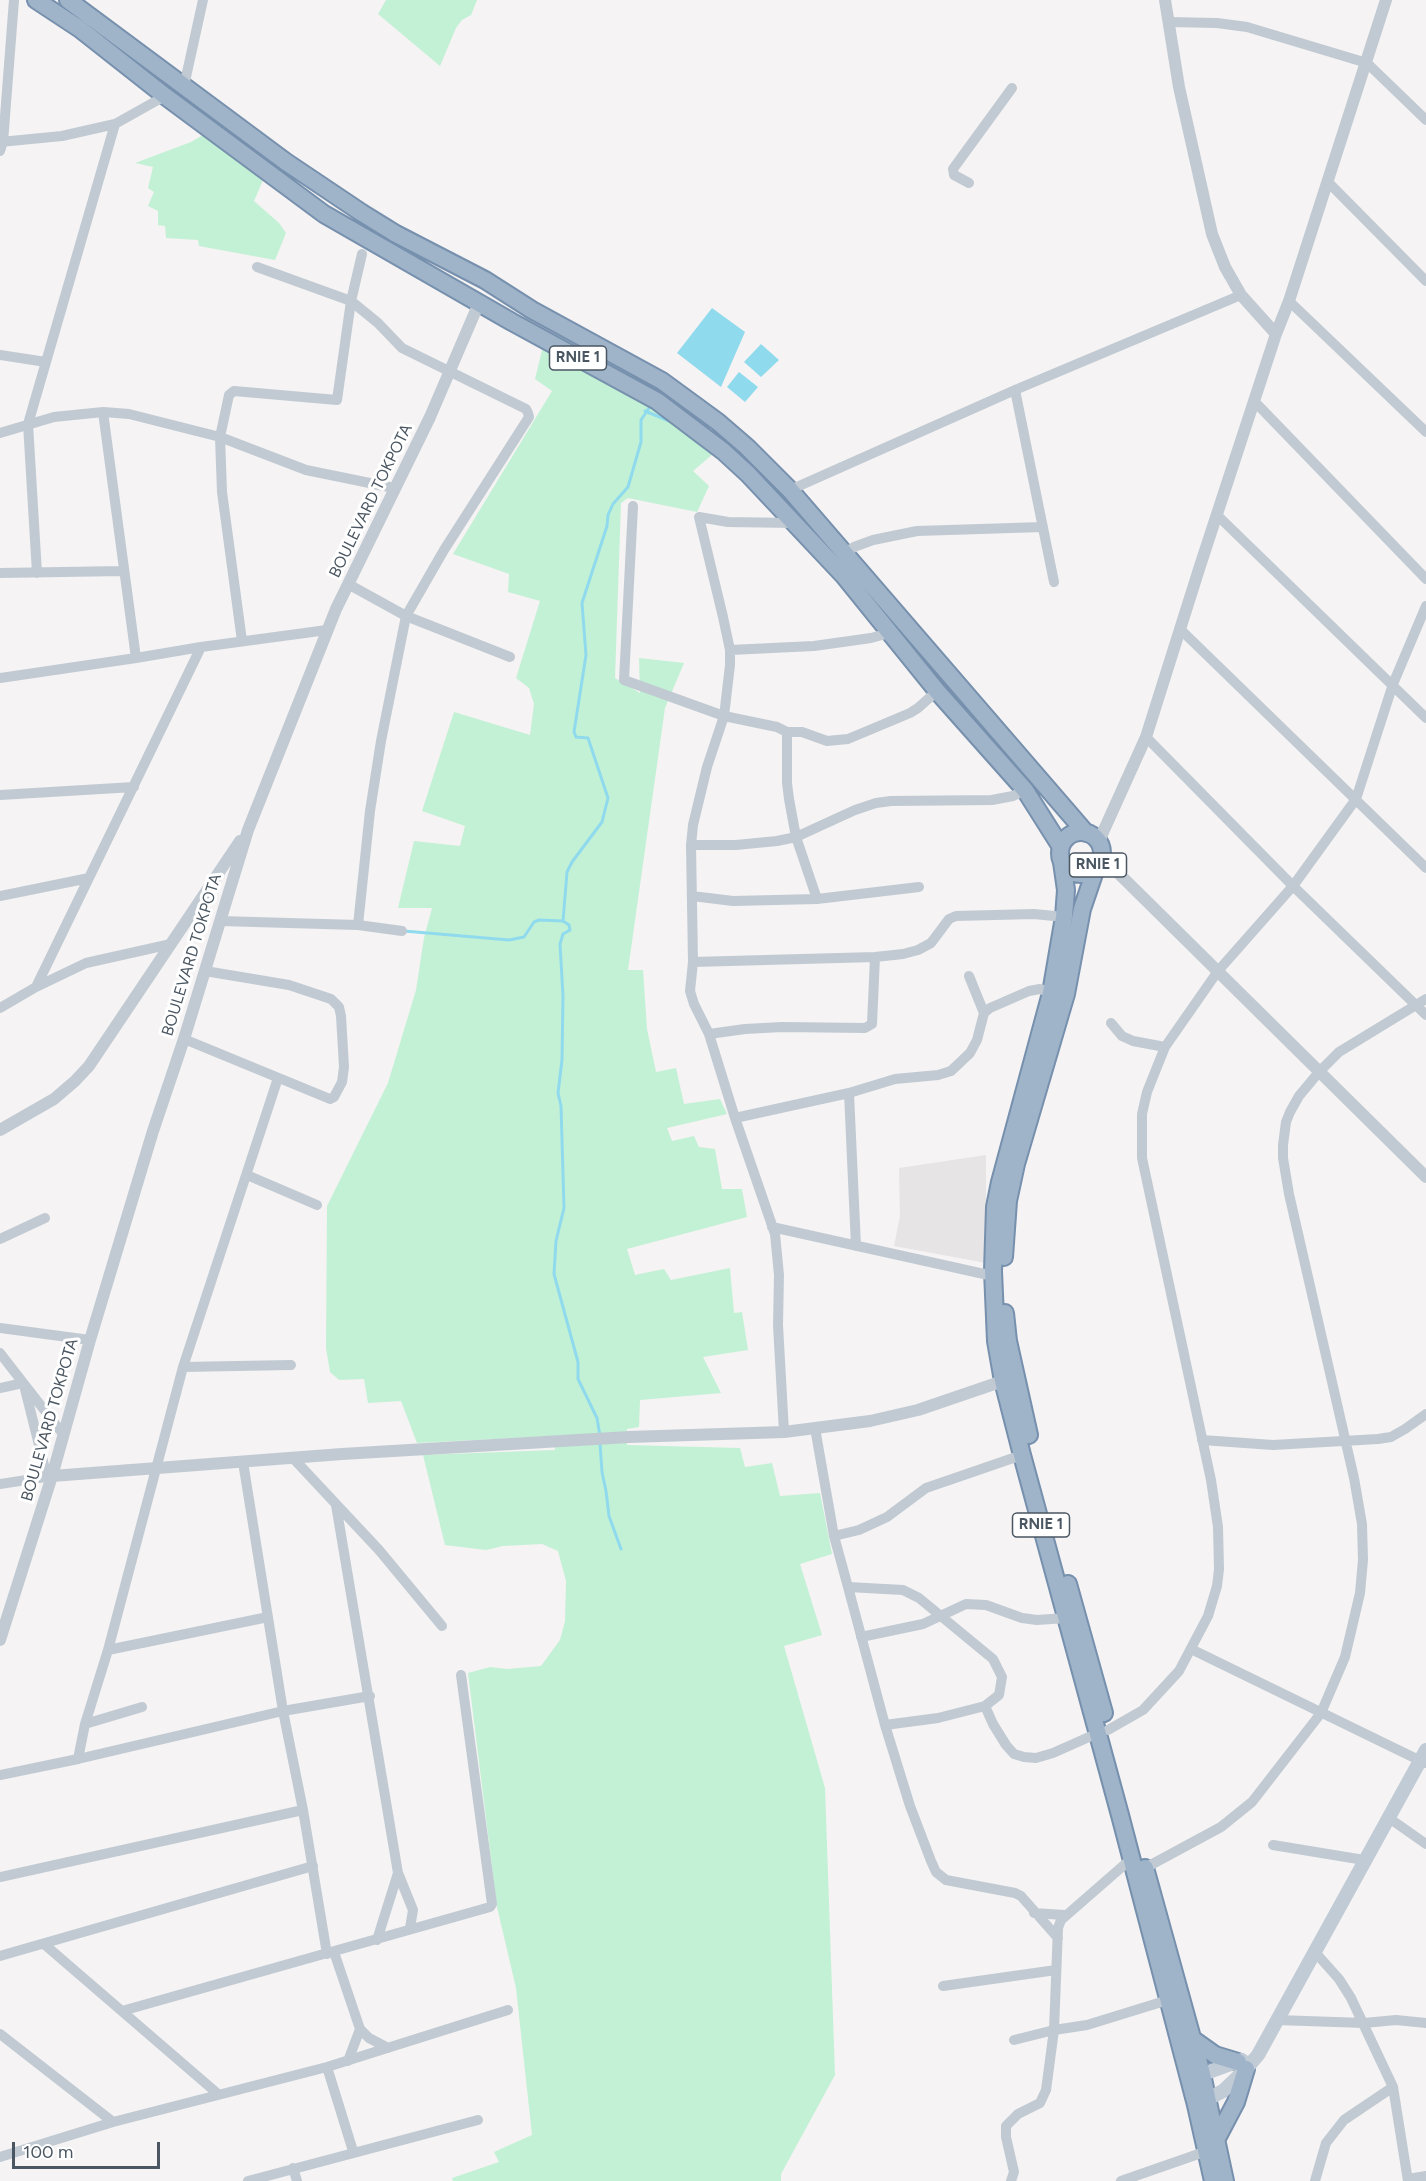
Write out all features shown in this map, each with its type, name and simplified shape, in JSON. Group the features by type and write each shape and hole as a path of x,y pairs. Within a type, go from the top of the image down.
{"highway":[{"name":"RNIE 1","path":"36,0 80,29 165,96 324,214 657,401 723,451 844,576 937,692 1025,790 1071,872 1077,874 1090,872 1095,850"},
{"name":"RNIE 1","path":"68,0 286,162 387,228 485,280 532,310 662,381 718,422 790,490 846,553 1095,850"},
{"name":"RNIE 1","path":"1095,850 1074,834 1064,841 1062,854 1066,890 1064,917 1051,993 995,1207 993,1276 996,1341 1003,1381 1066,1618 1103,1732"},
{"name":"RNIE 1","path":"1095,850 1066,994 1016,1164 1008,1201 1003,1270 1008,1341 1103,1732 1138,1863 1191,2037 1196,2077 1211,2146 1213,2181"},
{"name":"RNIE 1","path":"1138,1863 1168,2000 1196,2077"},
{"path":"1191,2037 1215,2055 1242,2065 1236,2102 1211,2146"},
{"name":"RNIE 1","path":"1211,2146 1225,2181"}],"main road":[{"path":"1196,2077 1242,2065 1258,2055 1364,1860 1424,1759"},
{"path":"1202,2102 1223,2091 1242,2065"}],"street":[{"path":"14,0 1,145 62,136 115,124 165,96"},
{"path":"184,86 203,0"},
{"path":"1166,0 1179,87 1212,234 1225,267 1241,295 1276,334"},
{"path":"1386,0 1146,737 1095,850 1426,1178"},
{"path":"1168,22 1217,23 1247,27 1367,63 1426,120"},
{"path":"969,183 954,175 953,169 1012,88"},
{"path":"37,573 28,424 115,124"},
{"path":"1328,182 1426,281"},
{"path":"242,641 222,492 220,437 229,395 234,391 337,400 351,301 362,254"},
{"path":"258,267 351,301 402,348 526,409 529,417 444,550 406,616 381,741 370,811 358,925"},
{"path":"790,490 1015,390 1241,295"},
{"path":"1289,301 1426,432"},
{"name":"BOULEVARD TOKPOTA","path":"0,1638 153,1131 184,1039 248,830 327,630 451,371 479,303"},
{"path":"0,354 46,362"},
{"path":"1015,390 1054,582"},
{"path":"1255,402 1426,579"},
{"path":"103,412 136,658"},
{"path":"0,433 54,417 103,412 152,418 220,437 306,470 394,488"},
{"path":"633,506 624,680 724,716 777,727 788,732 802,732 828,741 848,739 910,713 937,692"},
{"path":"1217,515 1426,718"},
{"path":"784,1432 778,1325 779,1275 772,1227 709,1034 690,991 693,962 693,825 699,796 724,716 730,665 730,650 699,517 728,522 794,523"},
{"path":"846,553 854,547 873,540 917,531 1043,527"},
{"path":"0,573 124,572"},
{"path":"348,584 406,616 510,657"},
{"path":"986,1706 993,1724 1006,1745 1014,1754 1024,1757 1036,1758 1103,1732 1143,1710 1179,1671 1208,1616 1220,1569 1218,1527 1211,1480 1142,1158 1142,1114 1147,1092 1165,1047 1218,972 1293,886 1356,799 1393,684 1426,606"},
{"path":"0,678 327,630"},
{"path":"1181,630 1426,868"},
{"path":"730,650 814,646 871,638 889,633"},
{"path":"36,987 201,647"},
{"path":"788,732 787,783 796,837 817,899"},
{"path":"1146,737 1293,886 1426,1015"},
{"path":"0,795 134,787"},
{"path":"692,844 736,845 796,837 876,803 992,800 1013,796 1025,790"},
{"path":"0,1130 34,1111 75,1082 89,1066 248,830"},
{"path":"0,896 89,878"},
{"path":"692,896 733,901 817,899 870,891 919,888"},
{"path":"693,962 875,957 918,950 931,943 949,919 957,916 1034,914 1064,917"},
{"path":"220,921 358,925 402,931"},
{"path":"0,1008 36,987 86,963 171,944"},
{"path":"709,1034 782,1027 855,1030 865,1028 872,1024 875,957"},
{"path":"184,1039 330,1099 334,1097 342,1082 344,1067 339,1007 331,999 289,985 205,971"},
{"path":"735,1118 849,1093 895,1079 938,1075 951,1071 970,1053 979,1035 984,1012 969,976"},
{"path":"984,1012 1029,991 1040,989 1051,993"},
{"path":"1011,2181 1014,2172 1006,2137 1006,2126 1018,2114 1040,2103 1046,2090 1054,2030 1058,1928 1064,1915 1121,1870 1221,1827 1238,1815 1266,1786 1321,1713 1345,1657 1360,1593 1364,1560 1362,1524 1354,1478 1289,1194 1283,1158 1286,1122 1299,1096 1339,1052 1426,999"},
{"path":"1111,1023 1122,1036 1133,1041 1165,1047"},
{"path":"78,1759 183,1367 278,1078"},
{"path":"849,1093 856,1246"},
{"path":"247,1175 317,1205"},
{"path":"0,1239 45,1218"},
{"path":"772,1227 993,1276"},
{"path":"0,1328 90,1340"},
{"path":"0,1353 63,1434"},
{"path":"183,1367 291,1365"},
{"path":"0,1484 50,1476 292,1457 630,1437 784,1432 870,1421 918,1410 1003,1381"},
{"path":"0,1388 23,1383"},
{"path":"23,1383 50,1476"},
{"path":"1202,1440 1273,1444 1391,1437 1405,1430 1426,1414"},
{"path":"815,1428 834,1536 861,1637 910,1806 936,1872 946,1880 1021,1896 1058,1938"},
{"path":"834,1536 859,1530 886,1517 926,1488 1022,1455"},
{"path":"292,1457 379,1550 442,1626"},
{"path":"243,1462 283,1711 331,1953 360,2029 369,2038 388,2048"},
{"path":"336,1504 398,1873 413,1911 410,1928"},
{"path":"848,1587 903,1590 919,1598 993,1659 1002,1677 999,1695 986,1706 938,1718 885,1725"},
{"path":"861,1637 904,1629 966,1604 986,1605 1023,1618 1037,1620 1066,1618"},
{"path":"108,1650 268,1617"},
{"path":"1191,1648 1321,1713 1424,1759"},
{"path":"122,2011 377,1940 410,1928 486,1909 492,1904 461,1675"},
{"path":"0,1775 283,1711 370,1696"},
{"path":"86,1724 142,1707"},
{"path":"0,1877 303,1810"},
{"path":"1389,1818 1426,1844"},
{"path":"1273,1845 1364,1860"},
{"path":"0,1956 312,1866"},
{"path":"377,1940 398,1873"},
{"path":"1034,1913 1064,1915"},
{"path":"45,1944 218,2094"},
{"path":"1314,1951 1339,1979 1364,2023 1393,2087 1408,2180 1426,2176"},
{"path":"943,1986 1056,1970"},
{"path":"1014,2040 1087,2025 1168,2000"},
{"path":"0,2157 113,2122 348,2061 508,2010"},
{"path":"1277,2020 1364,2023 1396,2020 1426,2023"},
{"path":"348,2061 360,2029"},
{"path":"0,2034 113,2122"},
{"path":"327,2067 353,2151"},
{"path":"1315,2181 1326,2144 1344,2120 1393,2087"},
{"path":"248,2181 353,2151 478,2120"},
{"path":"1121,2181 1142,2176 1211,2146"},
{"path":"293,2168 297,2181"}],"shaded area":[{"path":"986,1155 986,1263 894,1246 900,1216 899,1168"}],"green space":[{"path":"386,0 477,0 471,15 462,20 456,28 440,66 378,14"},
{"path":"203,135 266,173 254,201 279,223 286,233 275,260 199,246 198,240 166,238 165,226 158,225 158,211 148,206 154,192 148,188 153,167 135,163 191,142"},
{"path":"545,338 639,401 648,392 713,454 693,471 709,486 697,512 628,498 621,503 615,678 640,693 639,658 684,663 665,708 628,970 643,970 647,1029 656,1072 676,1068 684,1104 720,1099 727,1114 667,1128 672,1141 694,1136 699,1147 715,1149 722,1189 742,1189 747,1217 627,1249 635,1275 664,1269 671,1280 730,1268 734,1313 742,1312 748,1350 703,1357 721,1393 640,1400 639,1427 627,1429 627,1445 740,1448 745,1467 772,1463 780,1496 820,1493 832,1554 800,1564 822,1635 784,1646 825,1788 835,2075 781,2174 781,2181 453,2181 452,2178 499,2162 494,2152 532,2135 516,1988 497,1907 468,1673 490,1667 507,1669 541,1666 560,1640 565,1621 566,1581 558,1551 542,1544 503,1546 486,1550 445,1545 423,1455 555,1450 555,1436 417,1443 401,1401 368,1403 364,1379 339,1380 330,1372 326,1348 327,1206 388,1083 416,990 424,938 432,908 398,908 414,841 460,846 465,826 422,811 454,712 530,735 534,704 529,688 516,678 540,601 508,592 509,574 453,554 552,391 535,379"}],"water":[{"path":"712,308 745,332 721,387 677,353"},
{"path":"761,344 779,360 761,377 744,362"},
{"path":"739,372 758,387 745,402 727,387"}],"waterway":[{"path":"563,921 567,872 602,822 608,798 588,738 576,737 574,732 586,655 582,603 607,526 608,515 613,504 628,487 641,442 641,420 651,405"},
{"path":"645,411 674,423"},
{"path":"404,931 509,940 524,937 534,922 539,920 563,921 569,925 570,930 563,934 560,944 563,996 562,1060 558,1093 561,1106 564,1208 556,1241 554,1274 578,1362 578,1379 597,1418 600,1436"},
{"path":"600,1443 609,1516 621,1549"}]}
